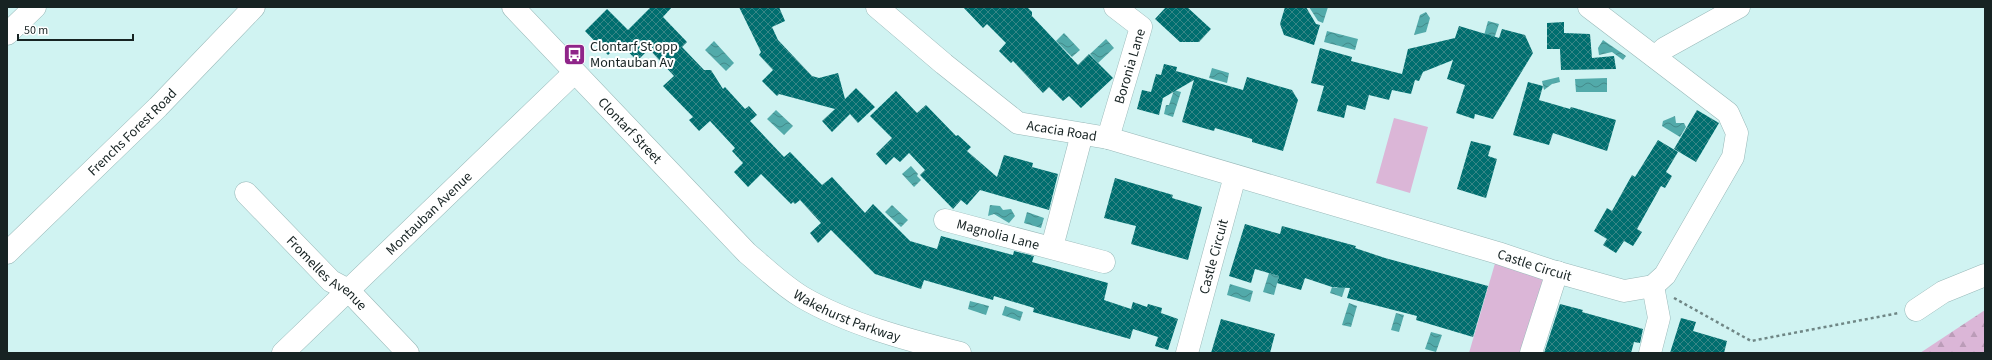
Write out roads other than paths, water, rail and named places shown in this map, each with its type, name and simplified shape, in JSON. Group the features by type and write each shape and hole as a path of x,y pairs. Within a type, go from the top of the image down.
{"street":[{"path":"7,34 35,7"},
{"name":"Frenchs Forest Road","path":"7,253 158,107 254,7"},
{"name":"Clontarf Street","path":"513,7 574,73 747,253"},
{"name":"Acacia Road","path":"877,7 944,64 1018,123 1108,138 1235,176"},
{"name":"Boronia Lane","path":"1108,138 1141,27 1115,7"},
{"path":"1589,7 1728,113 1737,133 1733,157 1665,275 1653,286 1659,318 1650,353"},
{"path":"1654,57 1665,48 1739,7"},
{"name":"Montauban Avenue","path":"283,353 574,73"},
{"name":"Magnolia Lane","path":"1052,247 1082,134"},
{"name":"Castle Circuit","path":"1187,353 1235,176 1624,291 1653,286"},
{"name":"Fromelles Avenue","path":"246,193 331,281 348,290 408,353"},
{"name":"Magnolia Lane","path":"945,220 1052,247 1104,262"},
{"name":"Wakehurst Parkway","path":"747,253 802,296 833,312 862,324 960,353"},
{"path":"1531,353 1557,272"},
{"path":"1916,310 1943,292 1985,275"}],"water":[{"path":"1309,7 1328,7 1323,23 1318,21"},
{"path":"1426,12 1430,18 1426,32 1414,35 1420,15"},
{"path":"1488,21 1499,24 1493,42 1483,39"},
{"path":"1327,31 1358,39 1355,50 1324,42"},
{"path":"1064,33 1080,50 1072,57 1056,41"},
{"path":"1106,39 1114,48 1098,63 1090,54"},
{"path":"1603,40 1626,56 1623,60 1612,52 1599,55 1598,48"},
{"path":"714,41 734,63 726,71 705,50"},
{"path":"1212,68 1229,73 1227,83 1209,78"},
{"path":"1559,77 1560,82 1552,84 1544,90 1542,81"},
{"path":"1607,78 1607,92 1576,92 1575,79"},
{"path":"1174,90 1181,92 1173,117 1164,114 1166,105 1169,105"},
{"path":"776,110 793,126 784,135 767,119"},
{"path":"1675,116 1676,123 1684,123 1686,127 1680,137 1662,126 1663,121"},
{"path":"911,166 921,180 914,187 902,174"},
{"path":"892,205 908,220 901,227 885,212"},
{"path":"990,205 1000,206 1003,210 1011,209 1015,216 1009,223 994,214 988,216"},
{"path":"1027,212 1044,218 1041,228 1024,223"},
{"path":"1344,268 1351,270 1342,297 1330,293 1332,287 1337,288"},
{"path":"1269,273 1279,276 1274,295 1263,292"},
{"path":"1230,284 1253,291 1250,302 1227,295"},
{"path":"970,301 989,306 986,315 968,309"},
{"path":"1349,303 1357,306 1351,327 1342,325"},
{"path":"1005,306 1023,312 1020,321 1002,315"},
{"path":"1396,313 1404,315 1399,332 1391,330"},
{"path":"1431,332 1442,335 1436,352 1425,349"}],"place":[{"name":"Clontarf St opp Montauban Av","path":"575,54"}]}
